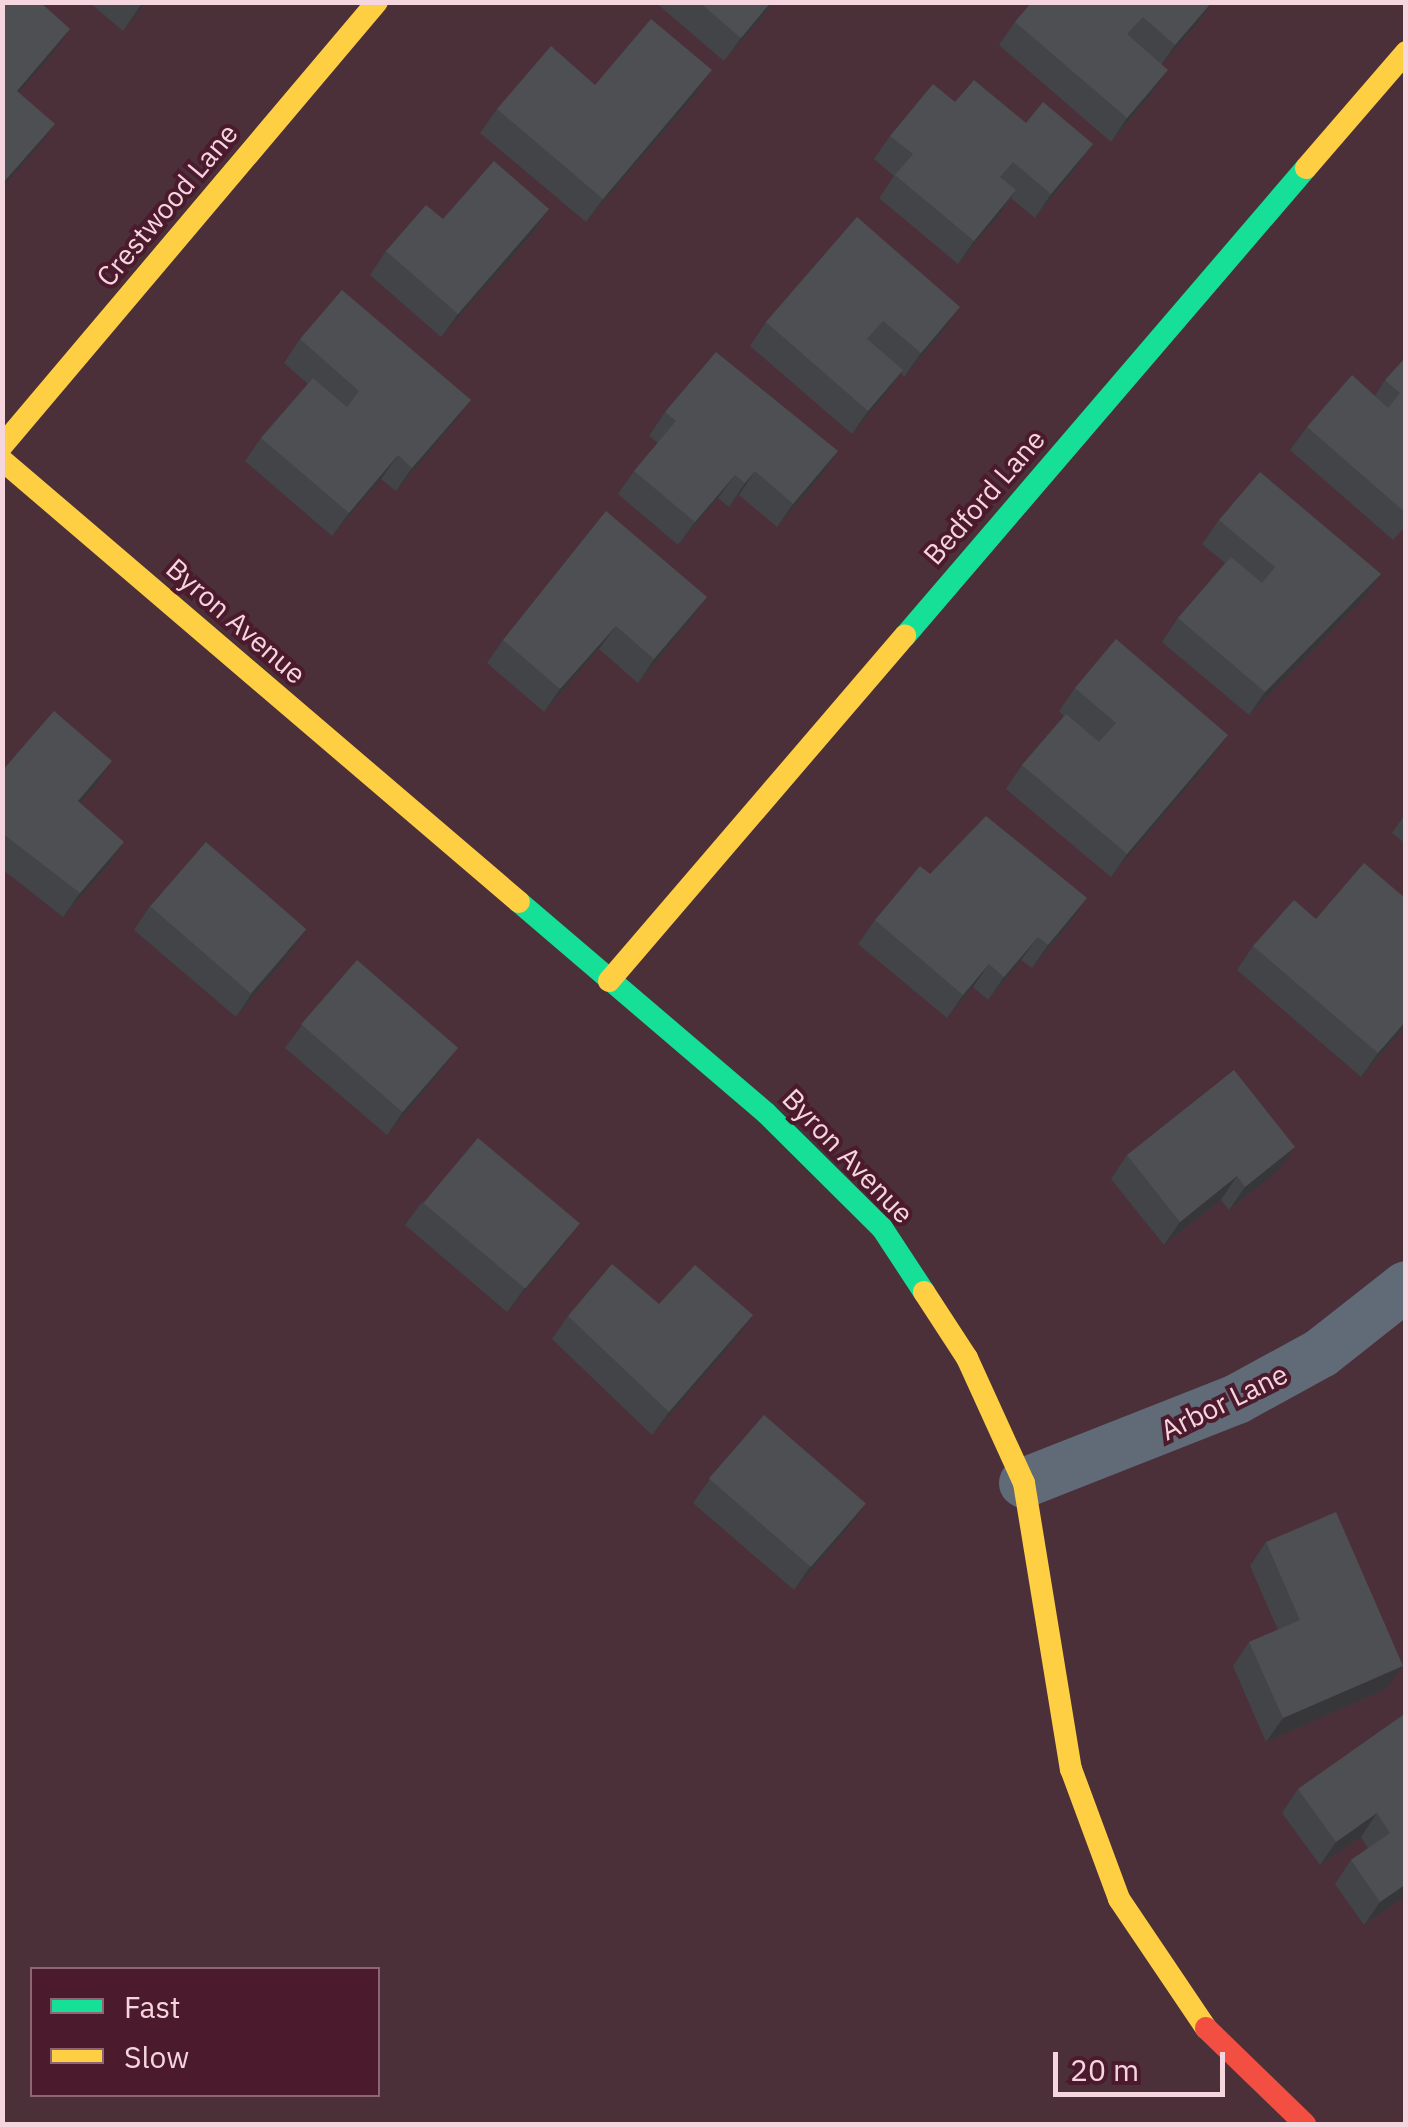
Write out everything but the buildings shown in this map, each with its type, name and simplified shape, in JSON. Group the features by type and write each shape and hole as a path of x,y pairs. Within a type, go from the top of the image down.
{"street":[{"name":"Crestwood Lane","path":"2,446 377,2"},
{"name":"Bedford Lane","path":"608,981 1406,52"},
{"name":"Byron Avenue","path":"2,460 766,1113 882,1228 967,1358 1024,1483 1071,1769 1095,1847 1154,1962 1227,2056 1305,2124"},
{"name":"Arbor Lane","path":"1024,1483 1237,1398 1321,1353 1406,1286"}],"traffic: fast":[{"path":"905,636 1306,168"},
{"path":"519,902 766,1113 882,1228 924,1292"}],"traffic: slow":[{"path":"2,446 377,2"},
{"path":"1306,168 1406,52"},
{"path":"2,460 519,902"},
{"path":"609,981 905,636"},
{"path":"924,1292 967,1358 1024,1483 1071,1769 1119,1899 1206,2028"}],"traffic: jam":[{"path":"1206,2028 1305,2124"}]}
